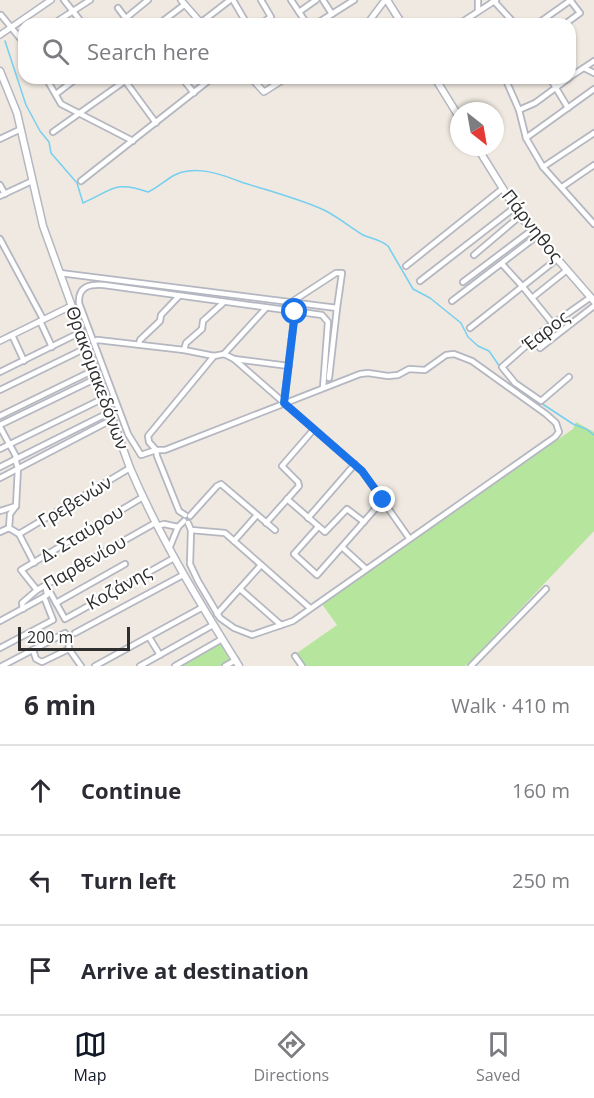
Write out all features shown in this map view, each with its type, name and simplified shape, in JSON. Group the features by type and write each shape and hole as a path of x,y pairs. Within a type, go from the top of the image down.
{"main road":[{"path":"386,0 398,18"},
{"name":"Θρακομακεδόνων","path":"0,71 4,86 16,107 43,225 142,498 183,575 238,663"},
{"path":"439,84 450,102"},
{"name":"Πάρνηθος","path":"482,156 520,216 592,299"}],"street":[{"path":"25,18 51,0"},
{"path":"64,0 78,18"},
{"path":"62,18 90,0"},
{"path":"118,8 126,18 148,0"},
{"path":"208,18 231,0 243,18"},
{"path":"261,0 270,18"},
{"path":"291,0 303,18"},
{"path":"299,12 316,0"},
{"path":"323,0 332,14"},
{"path":"326,18 354,0"},
{"path":"372,18 386,0"},
{"path":"478,0 478,11"},
{"path":"470,17 495,0 510,18"},
{"path":"546,18 571,0 580,13 573,18"},
{"path":"166,18 183,2 196,18"},
{"path":"1,15 18,35"},
{"path":"0,35 18,23"},
{"path":"576,73 594,61"},
{"path":"584,68 594,73"},
{"path":"50,84 61,105 133,141"},
{"path":"56,94 69,84"},
{"path":"53,132 119,84"},
{"path":"129,84 156,123"},
{"path":"187,84 194,93"},
{"path":"81,181 205,84"},
{"path":"257,84 264,92 277,84"},
{"path":"508,84 519,110 526,138 543,166 594,224"},
{"path":"554,84 568,108"},
{"path":"519,110 535,103 560,84"},
{"path":"526,138 594,89"},
{"path":"0,139 21,129"},
{"path":"543,166 594,133"},
{"path":"562,187 594,165"},
{"path":"0,185 2,194 32,182"},
{"path":"406,266 502,189"},
{"path":"420,281 514,208"},
{"path":"474,255 520,216"},
{"path":"463,282 532,230"},
{"path":"452,301 537,236"},
{"path":"0,239 41,320 52,347"},
{"path":"470,328 557,259"},
{"path":"502,264 553,324"},
{"path":"532,298 567,270"},
{"path":"60,273 337,308"},
{"path":"290,303 336,273 342,273 329,378"},
{"path":"186,522 191,530 190,566 217,614 231,626 250,635 293,621 555,437 558,432 557,425 546,414 472,361 454,354 446,355 428,369 410,369 398,375 388,376 368,373 323,388 165,450 156,450 141,455 128,434 79,303 79,294 90,284 104,285 322,315 328,322 323,388"},
{"path":"139,344 179,296"},
{"name":"Έαρος","path":"568,377 541,401 515,383 502,367 553,324 592,299"},
{"path":"184,350 186,343 202,329 203,321 223,303"},
{"path":"0,341 71,306"},
{"path":"540,348 594,306"},
{"path":"224,354 266,308"},
{"path":"284,403 295,312"},
{"path":"0,372 81,332"},
{"path":"12,335 24,361"},
{"path":"94,341 139,344 214,356 224,354 234,358 289,366"},
{"path":"0,390 86,348"},
{"path":"188,516 179,511 156,450 149,442 148,436 214,356"},
{"path":"234,358 365,474 409,538"},
{"path":"249,372 257,362"},
{"path":"0,416 94,370"},
{"path":"9,528 10,514 16,506 18,468 16,458 1,428 97,378"},
{"path":"0,448 104,398"},
{"path":"0,467 110,412"},
{"path":"0,478 113,419"},
{"path":"266,523 299,483 282,466 314,429"},
{"path":"68,432 71,441"},
{"path":"308,518 355,464"},
{"name":"Γρεβενών","path":"19,534 130,468"},
{"path":"169,549 178,527 186,522 188,516 221,484 275,530"},
{"name":"Δ. Σταύρου","path":"37,590 21,570 142,498"},
{"path":"287,499 326,532 347,509 364,522"},
{"path":"318,527 294,554 317,575 383,500"},
{"path":"0,511 16,506"},
{"path":"234,541 257,515"},
{"path":"156,524 178,527"},
{"name":"Παρθενίου","path":"23,609 24,599 37,590 156,524"},
{"path":"9,528 19,534 34,563"},
{"path":"0,532 9,528"},
{"path":"191,530 223,532 310,608"},
{"path":"342,547 366,568"},
{"name":"Κοζάνης","path":"56,603 65,619 174,558"},
{"path":"46,585 56,603 125,564"},
{"path":"217,614 261,565"},
{"path":"75,633 183,575"},
{"path":"0,621 43,598 46,595 46,585"},
{"path":"240,589 281,625"},
{"path":"471,666 546,589"},
{"path":"0,648 53,619 37,590"},
{"path":"95,666 203,607"},
{"path":"140,666 213,625"},
{"path":"1,666 65,633 69,649 81,666"},
{"path":"149,637 160,655"},
{"path":"175,666 222,639"},
{"path":"33,650 36,659 42,662 69,649"},
{"path":"295,656 302,666"},
{"path":"225,666 238,663"}],"green space":[{"path":"576,422 594,432 594,531 471,661 465,666 304,666 297,653 337,625 322,604 573,429"},
{"path":"219,642 234,666 177,666"}],"waterway":[{"path":"5,41 18,81"},
{"path":"19,84 26,105 40,131 49,142 51,153 77,183 83,203 114,188 137,188 148,192 177,174 195,171 221,175 314,206 363,235 379,240 388,246 413,289 430,298 461,323 468,337 478,346 489,351 500,367"},
{"path":"504,373 511,381"},
{"path":"541,403 594,435"}],"route":[{"path":"295,312 284,403 362,471 383,500"}]}
